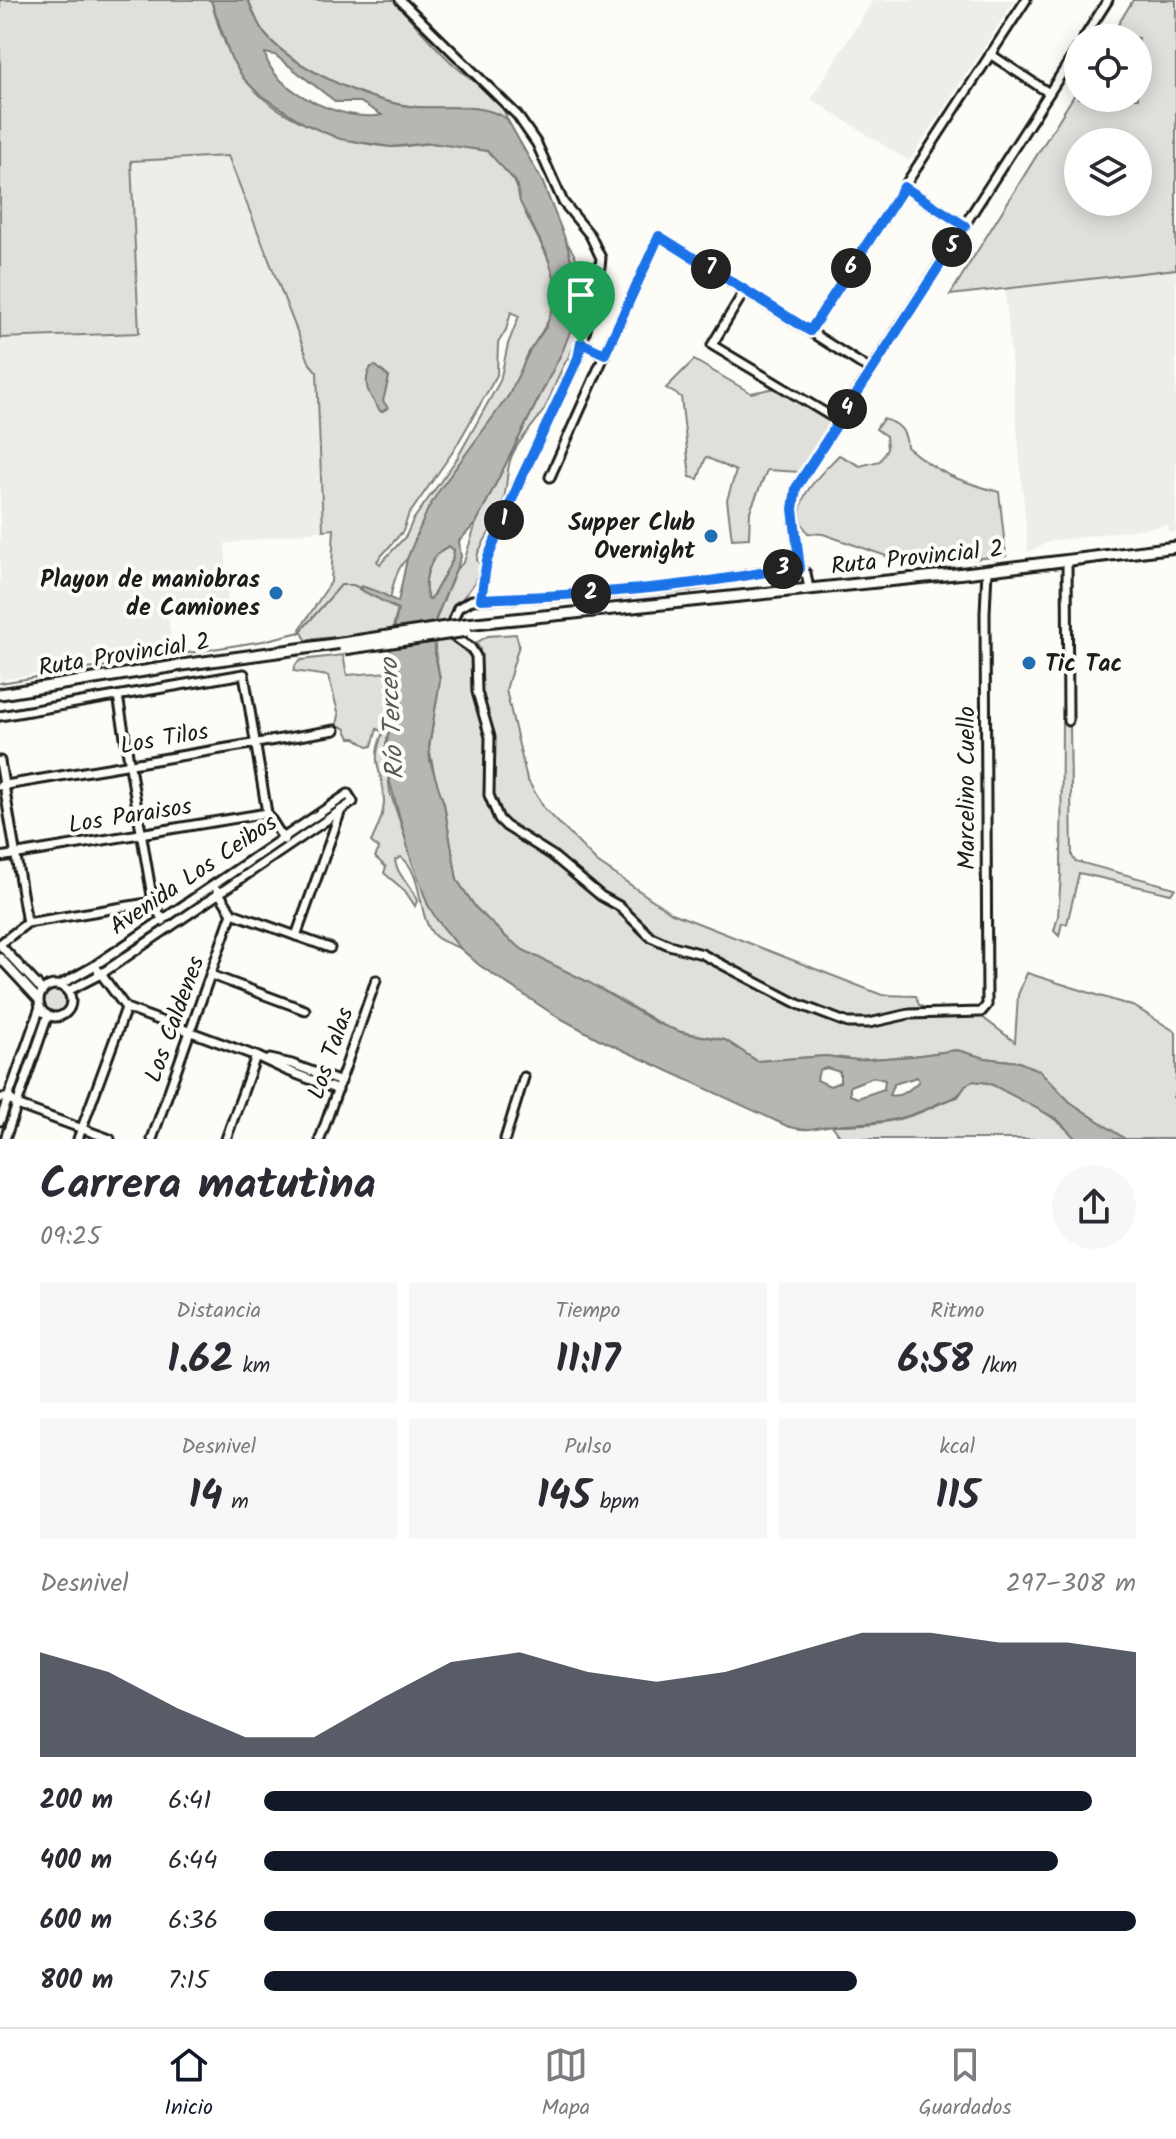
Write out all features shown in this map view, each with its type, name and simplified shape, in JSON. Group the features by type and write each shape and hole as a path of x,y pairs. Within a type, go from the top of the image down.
{"main road":[{"name":"Ruta Provincial 2","path":"0,697 19,691 254,655 343,646 519,619 1176,547"}],"street":[{"path":"400,0 517,115 537,144 563,202 598,248 601,270 578,358 519,483 487,560 481,599"},
{"path":"810,331 1026,0"},
{"path":"1093,24 1108,0"},
{"path":"990,54 1049,93"},
{"path":"800,569 793,497 796,488 1064,70"},
{"path":"904,187 965,226"},
{"path":"550,477 659,236 872,371"},
{"path":"745,290 712,345 839,421"},
{"path":"581,343 605,354"},
{"path":"1067,560 1068,721"},
{"path":"452,623 455,613 463,604 481,599 595,594 690,585 788,568 806,573 809,589"},
{"name":"Marcelino Cuello","path":"455,637 471,648 476,656 477,692 490,737 489,795 499,819 552,855 601,896 619,906 651,937 702,954 798,1004 848,1023 869,1023 909,1014 981,1012 987,1005 987,570"},
{"path":"0,716 244,674 267,813 288,845"},
{"path":"118,696 153,902 168,929"},
{"name":"Los Tilos","path":"2,786 335,730"},
{"path":"0,761 27,923"},
{"name":"Avenida Los Ceibos","path":"60,985 94,966 282,838 351,798 341,810 168,929 101,974 68,991"},
{"path":"296,936 341,810"},
{"name":"Los Paraisos","path":"0,857 267,813"},
{"path":"213,885 232,913 330,948"},
{"path":"42,990 0,945 27,923 153,902"},
{"name":"Los Caldenes","path":"152,1139 232,913"},
{"path":"0,958 39,1003 48,1015 57,1017 69,1009 71,1000 68,991 60,985 50,985 42,990 39,1003 4,1098 0,1121"},
{"path":"94,966 126,1008 256,1056 292,1064 339,1086"},
{"path":"211,975 305,1010"},
{"name":"Los Talas","path":"320,1139 376,980"},
{"path":"78,1139 126,1008"},
{"path":"5,1139 48,1015"},
{"path":"226,1139 256,1056"},
{"path":"505,1139 524,1077"},
{"path":"4,1098 110,1139"}],"shaded area":[{"path":"0,0 211,0 224,40 244,78 273,106 292,117 333,135 374,145 454,145 484,150 493,156 516,186 550,264 556,291 551,315 512,390 438,493 407,559 397,573 390,600 390,606 398,609 392,631 343,638 306,640 300,629 331,582 334,529 323,530 317,372 310,364 228,156 131,161 139,333 0,338","holes":["511,312 519,316 508,344 500,381 469,437 413,520 406,536 380,564 377,561 403,531 408,516 454,450 497,375 498,343"]},
{"path":"211,0 248,0 264,33 277,46 313,71 356,91 398,104 475,108 507,119 542,181 566,241 578,285 575,319 563,350 476,523 459,541 461,557 434,623 440,680 429,747 430,761 444,804 457,880 476,908 523,950 588,982 659,1024 684,1033 725,1040 757,1061 826,1056 857,1060 957,1050 985,1058 1019,1062 1040,1071 1070,1102 1125,1139 1076,1139 1057,1119 989,1083 973,1081 953,1098 898,1119 807,1129 787,1126 556,1016 479,965 460,948 428,905 411,859 386,768 385,750 394,708 389,658 398,609 359,589 361,586 379,592 398,602 407,559 427,511 509,395 530,350 546,327 556,298 554,277 546,252 520,202 516,182 487,151 431,143 391,147 340,139 305,124 258,93 244,79 231,58","holes":["265,53 275,55 336,102 360,102 382,115 350,114 313,102 295,92 270,67","449,546 454,550 452,561 431,599 428,599 427,576 432,562","827,1068 840,1072 840,1082 830,1086 817,1080 819,1070","873,1077 885,1080 884,1089 858,1098 850,1095 850,1086","917,1077 919,1081 906,1092 889,1095 894,1084"]},
{"path":"248,0 394,0 443,54 499,103 507,119 475,108 398,104 334,82 277,46 264,33"},
{"path":"873,0 1015,0 909,161 811,99"},
{"path":"1133,0 1176,0 1176,269 950,295 1064,112 1152,112 1152,24 1118,24"},
{"path":"228,156 310,364 317,372 323,530 225,544 228,604 167,612 173,649 0,680 0,338 139,333 131,161"},
{"path":"566,241 577,259 588,289 586,317 544,410 513,454 503,504 478,553 477,560 482,568 479,575 450,622 434,625 454,571 464,562 476,523 575,319 578,285"},
{"path":"1176,269 1176,532 1169,533 1168,525 1051,541 1028,552 1005,288"},
{"path":"694,360 751,393 775,388 833,424 800,472 767,470 750,511 749,538 732,539 727,500 736,471 706,457 698,479 690,477 681,397 666,388"},
{"path":"376,366 389,377 383,401 388,408 381,412 367,386 371,367"},
{"path":"883,419 901,428 907,447 929,464 961,480 999,492 1006,556 909,564 823,534 808,533 800,512 808,491 839,455 860,466 880,461 887,449 886,436 876,429"},
{"path":"449,546 454,550 452,561 428,600 426,585 429,569 437,555"},
{"path":"516,634 519,645 506,690 527,779 544,808 597,862 672,913 882,995 916,996 919,1005 941,1016 982,1017 1015,1042 1018,995 1027,973 1135,1007 1176,1032 1176,1092 1173,1097 1176,1099 1176,1139 1125,1139 1070,1102 1040,1071 1019,1062 985,1058 957,1050 857,1060 826,1056 757,1061 725,1040 671,1030 608,993 523,950 506,937 476,908 457,880 444,804 429,747 440,680 434,641 451,639 479,664 480,649 476,643 488,636"},
{"path":"343,655 347,675 390,672 394,708 385,750 390,792 428,905 460,948 438,939 430,930 414,874 408,864 401,857 395,860 398,871 415,896 415,906 405,891 384,873 386,867 375,857 379,849 371,842 384,806 377,760 383,732 377,729 369,747 350,738 345,728 337,725 339,715 328,676 293,671 301,660"},
{"path":"1062,722 1070,725 1072,856 1075,861 1175,888 1171,894 1079,873 1067,924 1062,923 1059,936 1054,931 1061,875"},
{"path":"55,985 67,989 71,1001 67,1013 55,1017 43,1013 39,1001 43,989"},
{"path":"973,1081 998,1087 1028,1102 1057,1121 1076,1139 842,1139 832,1125 874,1123 906,1117 958,1097"}],"waterway":[{"path":"299,633 341,585 362,589"},
{"path":"0,683 263,641 300,632"}],"place":[{"name":"Supper Club Overnight","path":"711,536"},
{"name":"Playon de maniobras de Camiones","path":"276,593"},
{"name":"Tic Tac","path":"1029,663"}],"route":[{"path":"904,187 965,226 796,488 793,509 800,569 794,567 690,585 595,594 481,599 487,560 519,483 578,358 581,343 605,354 659,236 810,331 904,187"}],"water label":[{"name":"Río Tercero","path":"391,719"}]}
